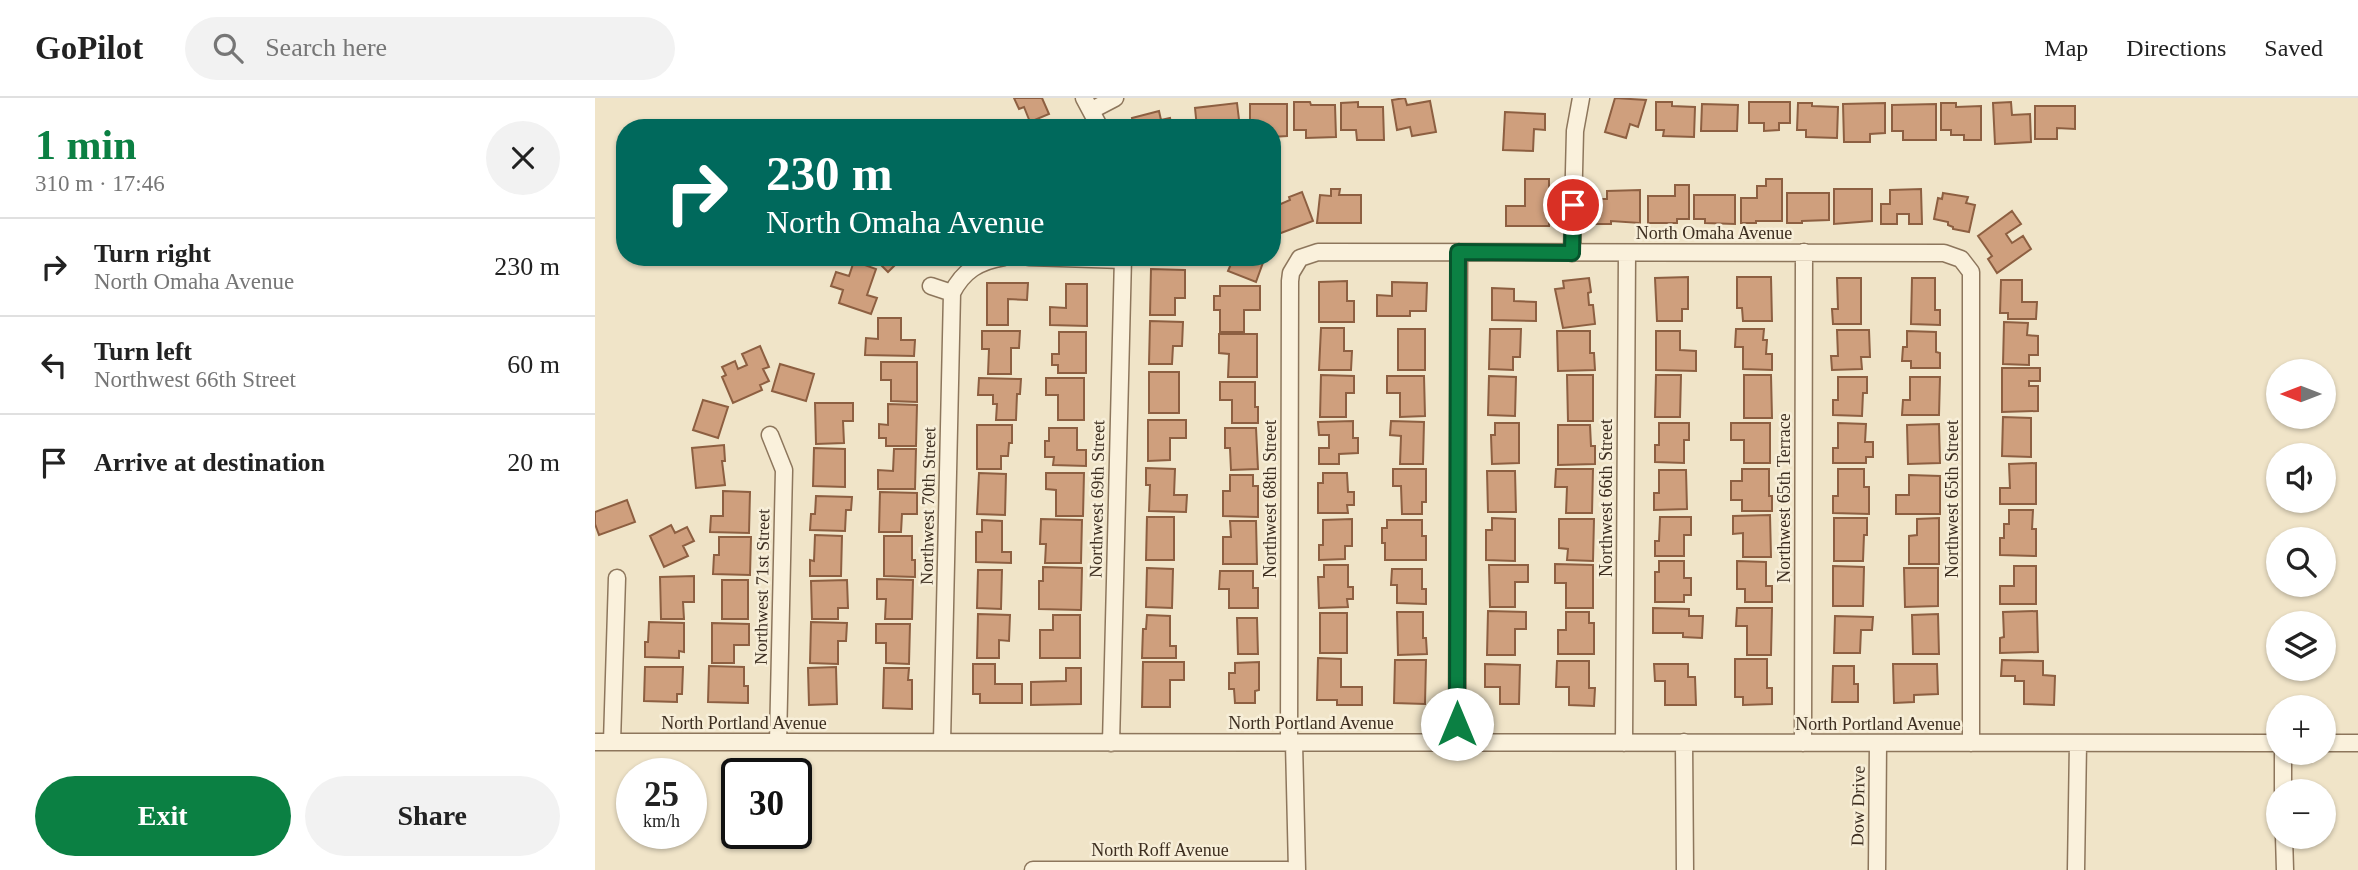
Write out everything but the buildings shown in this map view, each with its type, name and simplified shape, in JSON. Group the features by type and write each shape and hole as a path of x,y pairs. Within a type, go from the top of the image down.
{"street":[{"path":"1088,104 1115,98"},
{"path":"1572,253 1573,156 1581,98"},
{"name":"North Omaha Avenue","path":"1300,258 1318,252 1804,252 1944,253 1961,259"},
{"path":"1457,742 1458,252"},
{"name":"Northwest 65th Terrace","path":"1803,743 1804,252"},
{"name":"Northwest 66th Street","path":"1624,743 1627,253"},
{"name":"Northwest 68th Street","path":"1297,870 1292,743 1290,281 1300,258"},
{"name":"Northwest 65th Street","path":"1961,259 1971,272 1971,743"},
{"path":"931,286 952,293 965,273 975,266"},
{"name":"Northwest 69th Street","path":"1111,743 1123,266"},
{"name":"Northwest 70th Street","path":"942,742 952,293"},
{"name":"Northwest 71st Street","path":"771,435 784,470 778,742"},
{"path":"612,742 617,578"},
{"name":"North Portland Avenue","path":"595,742 2266,743"},
{"path":"1684,742 1685,870"},
{"name":"Dow Drive","path":"1877,870 1878,743"},
{"path":"2076,870 2078,743"},
{"path":"2336,743 2358,743"},
{"path":"2284,849 2285,870"},
{"name":"North Roff Avenue","path":"1033,870 1287,870"}],"route":[{"path":"1457,724 1458,252 1572,253 1573,205"}]}
